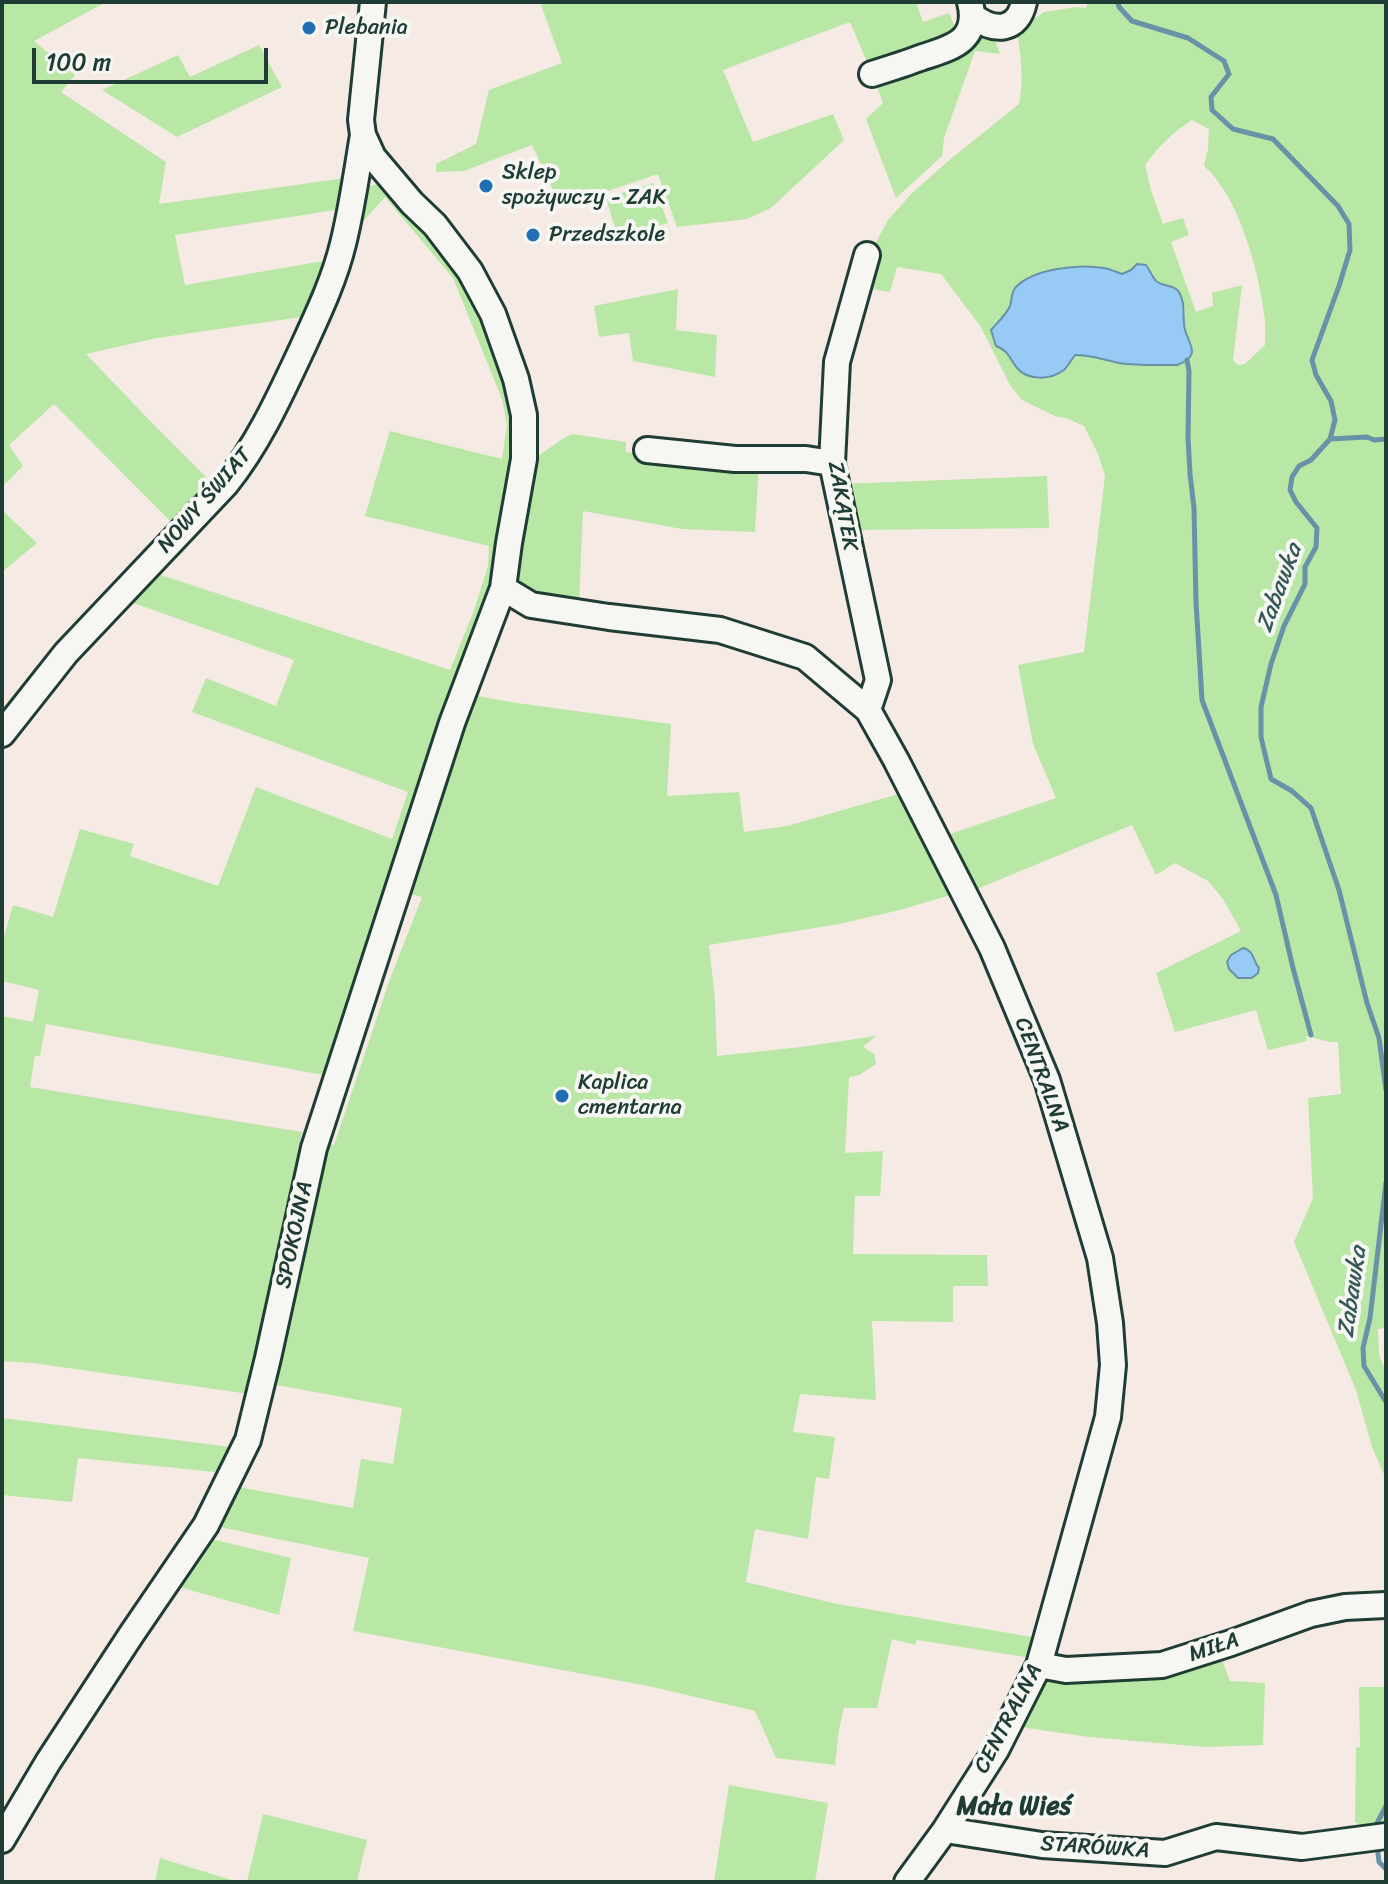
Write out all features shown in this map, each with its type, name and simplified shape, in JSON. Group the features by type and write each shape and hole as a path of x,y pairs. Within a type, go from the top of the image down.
{"street":[{"name":"NOWY ŚWIAT","path":"2,734 95,620 226,484 260,434 284,388 331,284 343,243 363,135 361,120 373,2"},
{"path":"972,9 983,24 998,28 1013,22 1024,2"},
{"path":"872,74 951,48 963,40 971,28 972,9"},
{"name":"SPOKOJNA","path":"2,1840 48,1762 206,1525 248,1440 314,1148 452,723 503,588 524,459 524,415 516,379 493,314 470,271 441,232 373,157 363,135"},
{"name":"ZAKĄTEK","path":"867,255 837,362 832,463 878,680 868,710"},
{"path":"647,450 685,456 806,459 832,463"},
{"name":"CENTRALNA","path":"503,588 531,605 720,630 805,657 868,710 992,948 1047,1080 1100,1258 1113,1365 1108,1417 1039,1665 996,1750 945,1830 907,1882"},
{"name":"MIŁA","path":"1039,1665 1066,1670 1162,1665 1311,1614 1345,1607 1386,1605"},
{"name":"STARÓWKA","path":"945,1830 1042,1845 1165,1853 1216,1837 1302,1847 1386,1836"}],"green space":[{"path":"2,2 106,2 34,41 75,75 61,92 166,162 159,204 346,178 342,205 335,210 175,235 185,285 329,260 308,316 157,338 86,354 215,486 177,528 54,404 9,445 23,466 2,487"},
{"path":"540,2 916,2 923,22 949,13 954,25 968,21 964,31 870,69 850,22 723,70 753,142 833,114 844,140 771,208 747,219 677,227 658,174 559,203 532,145 464,171 436,172 436,164 476,144 489,90 562,63"},
{"path":"1088,2 1386,2 1386,1328 1378,1329 1379,1355 1386,1372 1386,1479 1372,1447 1356,1390 1294,1242 1313,1198 1308,1098 1341,1094 1338,1042 1306,1036 1307,1041 1268,1050 1256,1010 1175,1032 1156,973 1241,931 1223,899 1208,881 1175,863 1156,875 1132,825 972,891 947,835 1056,798 1033,744 1018,665 1084,652 1105,476 1084,426 1022,400 1010,385 981,327 941,274 897,267 890,292 861,287 872,250 888,220 912,193 947,162 1019,104 1021,68 1017,32 1044,12 1086,8","holes":["1192,120 1209,129 1204,166 1216,179 1237,214 1257,276 1265,318 1265,345 1245,364 1238,365 1233,360 1242,285 1212,293 1213,306 1196,312 1171,242 1189,235 1183,218 1163,224 1145,165 1166,140","1104,268 1122,274 1131,270 1152,272 1156,281 1173,287 1185,310 1183,328 1192,344 1117,363 1092,355 1075,355 1065,369 1043,378 1018,369 1003,349 1003,317 1012,303 1012,295"]},
{"path":"976,29 992,37 1000,54 975,51 944,138 942,156 896,198 866,119 883,103 874,79"},
{"path":"259,45 282,87 177,137 102,90 178,55 190,77"},
{"path":"381,183 431,234 459,276 485,326 510,390 517,435 495,579 329,1076 46,1024 40,1056 35,1056 30,1087 302,1132 279,1263 249,1394 2,1361 2,1016 33,1022 39,990 2,981 2,937 13,905 53,917 80,829 134,844 130,856 218,886 256,787 392,839 408,792 192,712 206,678 276,706 294,660 125,600 152,572 450,670 473,613 488,566 489,546 365,516 390,431 502,459 507,424 502,399 453,278 385,197 359,226 363,188"},
{"path":"653,183 668,223 618,237 606,198"},
{"path":"678,289 676,330 717,335 715,377 633,361 629,333 599,337 594,306"},
{"path":"572,434 626,442 626,452 658,463 676,460 759,466 755,532 682,529 583,511 579,605 523,590 511,579 532,460"},
{"path":"1047,476 1049,528 851,530 842,484"},
{"path":"2,510 37,543 2,572"},
{"path":"471,695 671,724 667,796 739,792 744,832 787,826 902,793 954,894 839,924 709,945 717,1056 876,1036 863,1047 874,1054 876,1064 859,1075 849,1077 845,1153 883,1151 880,1196 855,1196 853,1254 987,1255 988,1286 953,1286 953,1322 872,1321 876,1400 800,1394 793,1432 835,1437 829,1479 816,1477 808,1539 755,1529 746,1582 837,1604 1038,1638 1031,1658 917,1640 915,1645 892,1639 877,1708 844,1708 835,1765 776,1758 755,1711 653,1687 353,1631 369,1558 210,1525 233,1486 353,1508 361,1459 393,1464 402,1408 271,1384 323,1143 334,1145 390,979 422,897 408,893"},
{"path":"2,1418 231,1447 215,1472 78,1458 72,1502 2,1495"},
{"path":"207,1538 291,1558 279,1615 172,1585"},
{"path":"1219,1652 1230,1681 1265,1683 1263,1745 1206,1747 1089,1737 1020,1727 1042,1674"},
{"path":"1359,1687 1386,1687 1385,1829 1355,1823 1356,1748 1360,1747"},
{"path":"729,1785 828,1803 815,1882 714,1882"},
{"path":"263,1814 367,1840 357,1882 247,1882"},
{"path":"160,1858 238,1882 155,1882"}],"water":[{"path":"1137,264 1146,265 1156,281 1179,292 1192,352 1186,361 1177,365 1133,365 1075,355 1064,370 1040,378 1022,372 1006,352 996,346 991,330 1006,313 1015,288 1023,281 1070,267 1104,268 1122,274"},
{"path":"1243,948 1251,954 1259,968 1252,978 1238,978 1229,969 1227,962 1231,955"}],"waterway":[{"name":"Zabawka","path":"1118,2 1132,21 1188,38 1224,61 1229,74 1211,97 1212,110 1233,129 1273,139 1338,206 1349,224 1350,250 1312,360 1316,375 1331,401 1335,420 1330,439 1311,460 1299,466 1292,477 1290,490 1317,528 1316,547 1305,567 1305,584 1284,626 1271,664 1261,707 1261,737 1271,779 1292,791 1311,808 1339,890 1367,1003 1379,1038 1386,1090"},
{"path":"1187,360 1202,700 1276,895 1311,1035"},
{"path":"1330,439 1386,439"},
{"name":"Zabawka","path":"1386,1182 1370,1318 1363,1348 1364,1366 1386,1402"},
{"name":"Zabawka","path":"1375,1827 1386,1806"},
{"name":"Zabawka","path":"1377,1845 1379,1862 1386,1869"}],"place":[{"name":"Plebania","path":"309,28"},
{"name":"Sklep spożywczy - ZAK","path":"486,186"},
{"name":"Przedszkole","path":"533,235"},
{"name":"Kaplica cmentarna","path":"562,1096"}],"district":[{"name":"Mała Wieś","path":"1014,1807"}]}
